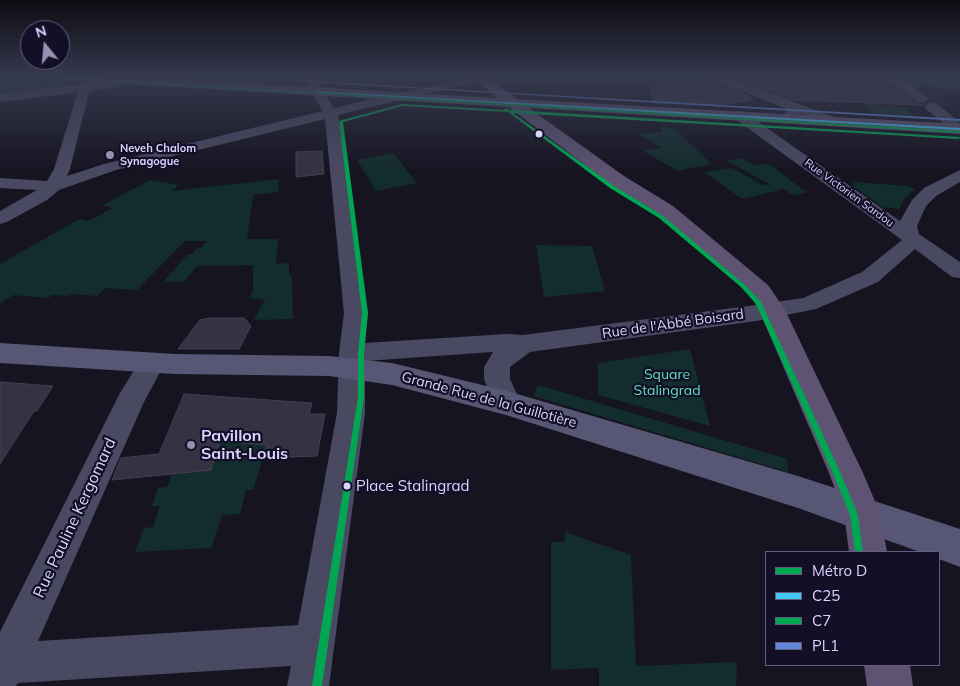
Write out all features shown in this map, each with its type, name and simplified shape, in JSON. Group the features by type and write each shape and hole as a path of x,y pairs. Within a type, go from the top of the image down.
{"main road":[{"path":"519,108 617,180 666,210 749,280 766,298 862,513 868,551"},
{"path":"616,108 739,115 788,112 832,120 959,129"},
{"name":"Grande Rue de la Guillotière","path":"0,353 152,363 352,360 392,374 507,403 862,513 960,548"},
{"path":"886,666 890,686"}],"street":[{"path":"53,186 62,169 78,108"},
{"path":"308,686 351,413 352,360 356,313 331,114 327,108"},
{"path":"0,218 41,196 53,186 110,167 354,108"},
{"path":"780,108 788,112"},
{"path":"933,108 959,129"},
{"name":"Rue Victorien Sardou","path":"739,115 960,272"},
{"path":"911,237 907,226 918,204 930,192 960,175"},
{"path":"0,183 53,186"},
{"name":"Rue de l'Abbé Boisard","path":"591,335 808,304 870,277 912,242 911,237"},
{"name":"Grande Rue de la Guillotière","path":"352,360 506,343 523,344 591,335"},
{"path":"507,403 497,379 497,367 502,359 523,344"},
{"name":"Rue Pauline Kergomard","path":"3,668 32,611 130,401 152,363"},
{"path":"3,668 315,644"}],"green space":[{"path":"869,108 905,108 915,116 875,114"},
{"path":"661,127 673,128 712,164 678,171 647,153 643,150 662,148 639,134 663,132"},
{"path":"393,153 417,183 376,191 357,160"},
{"path":"740,158 754,165 769,164 807,193 792,195 784,189 742,199 704,172 732,168 763,185 769,184 727,161"},
{"path":"279,179 278,192 253,195 247,239 278,239 276,264 289,263 289,275 292,276 293,319 254,320 265,299 249,298 253,291 253,265 197,266 184,282 164,281 188,254 192,254 197,248 201,248 207,241 185,241 137,290 105,288 97,296 72,294 69,296 52,295 48,298 13,295 0,304 0,264 79,219 88,221 102,214 112,208 103,205 150,180 179,185 171,191"},
{"path":"855,182 908,186 915,189 904,199 899,209 883,207 852,186"},
{"path":"536,245 592,246 605,291 544,297"},
{"name":"Square Stalingrad","path":"690,349 710,426 598,395 598,363"},
{"path":"538,385 787,459 788,472 533,396"},
{"path":"222,435 267,445 253,490 246,490 240,514 222,515 211,548 135,552 144,528 153,527 160,506 152,506 158,488 167,487 172,474 211,470"},
{"path":"565,532 631,555 636,666 737,662 736,686 599,686 599,668 551,670 551,542 565,542"}],"building":[{"path":"322,151 324,174 296,177 296,152"},
{"path":"210,318 244,318 251,326 239,349 178,349 200,320"},
{"path":"0,382 53,386 37,411 34,411 0,464"},
{"path":"184,394 312,403 309,414 325,414 317,456 263,458 267,445 220,441 211,470 112,480 121,458 159,454"}],"metro line":[{"name":"D","path":"558,108 960,132"}],"transit line":[{"name":"C7","path":"317,686 361,397 361,353 365,313 341,121 391,108"},
{"name":"C7","path":"453,108 959,138"},
{"name":"C25","path":"596,108 960,129"},
{"name":"PL1","path":"756,108 960,120"},
{"name":"C7","path":"506,109 612,187 661,217 743,286 759,303 854,515 859,551"}],"place":[{"name":"Neveh Chalom Synagogue","path":"110,155"},
{"name":"Pavillon Saint-Louis","path":"191,445"},
{"name":"Place Stalingrad","path":"347,486"}]}
